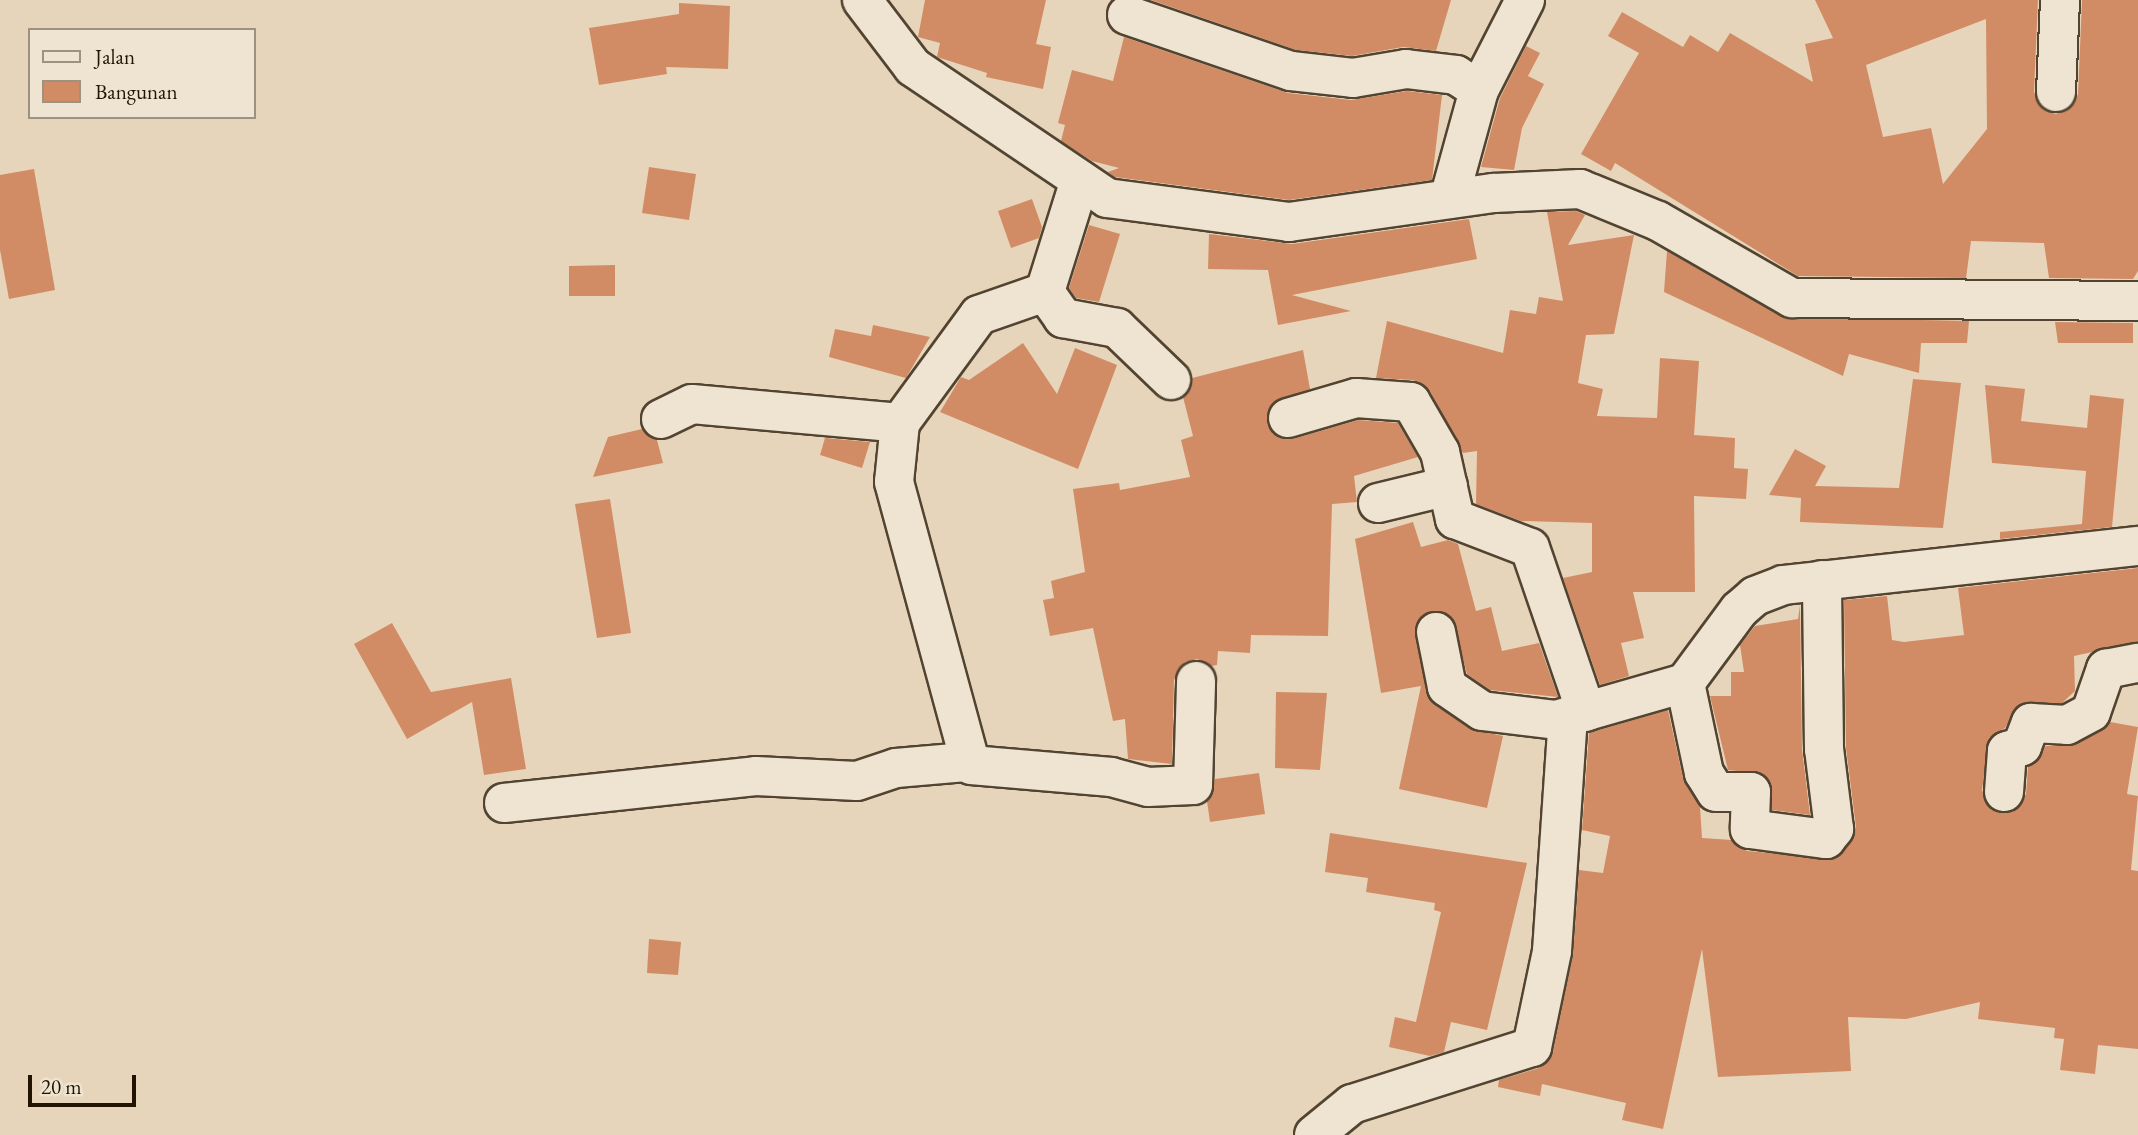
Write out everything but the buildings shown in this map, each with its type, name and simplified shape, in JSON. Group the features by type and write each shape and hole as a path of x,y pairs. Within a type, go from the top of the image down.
{"street":[{"path":"862,0 913,67 1107,198 1289,222 1449,199 1580,190 1658,221 1792,299 2138,301"},
{"path":"1449,199 1479,90 1525,0"},
{"path":"2056,92 2060,0"},
{"path":"1127,15 1291,71 1353,78 1406,69 1456,75 1479,90"},
{"path":"1045,292 1080,180"},
{"path":"1045,292 1063,318 1117,328 1171,380"},
{"path":"966,762 894,482 900,423 979,315 1045,292"},
{"path":"1288,418 1356,398 1411,402 1440,452 1455,519 1530,548 1577,714 1552,950 1532,1047 1352,1104 1314,1135"},
{"path":"661,419 692,404 900,423"},
{"path":"1378,503 1448,486"},
{"path":"1436,632 1447,687 1482,711 1532,719 1577,714 1685,683 1755,596 1822,580 2138,546"},
{"path":"1685,683 1704,773 1716,792 1751,792 1750,830 1826,839 1834,830 1824,749 1822,580"},
{"path":"2004,792 2007,751 2022,746 2031,723 2067,725 2091,712 2106,669 2138,663"},
{"path":"504,803 756,776 857,781 897,768 966,762 1111,777 1148,787 1193,785 1196,681"}]}
